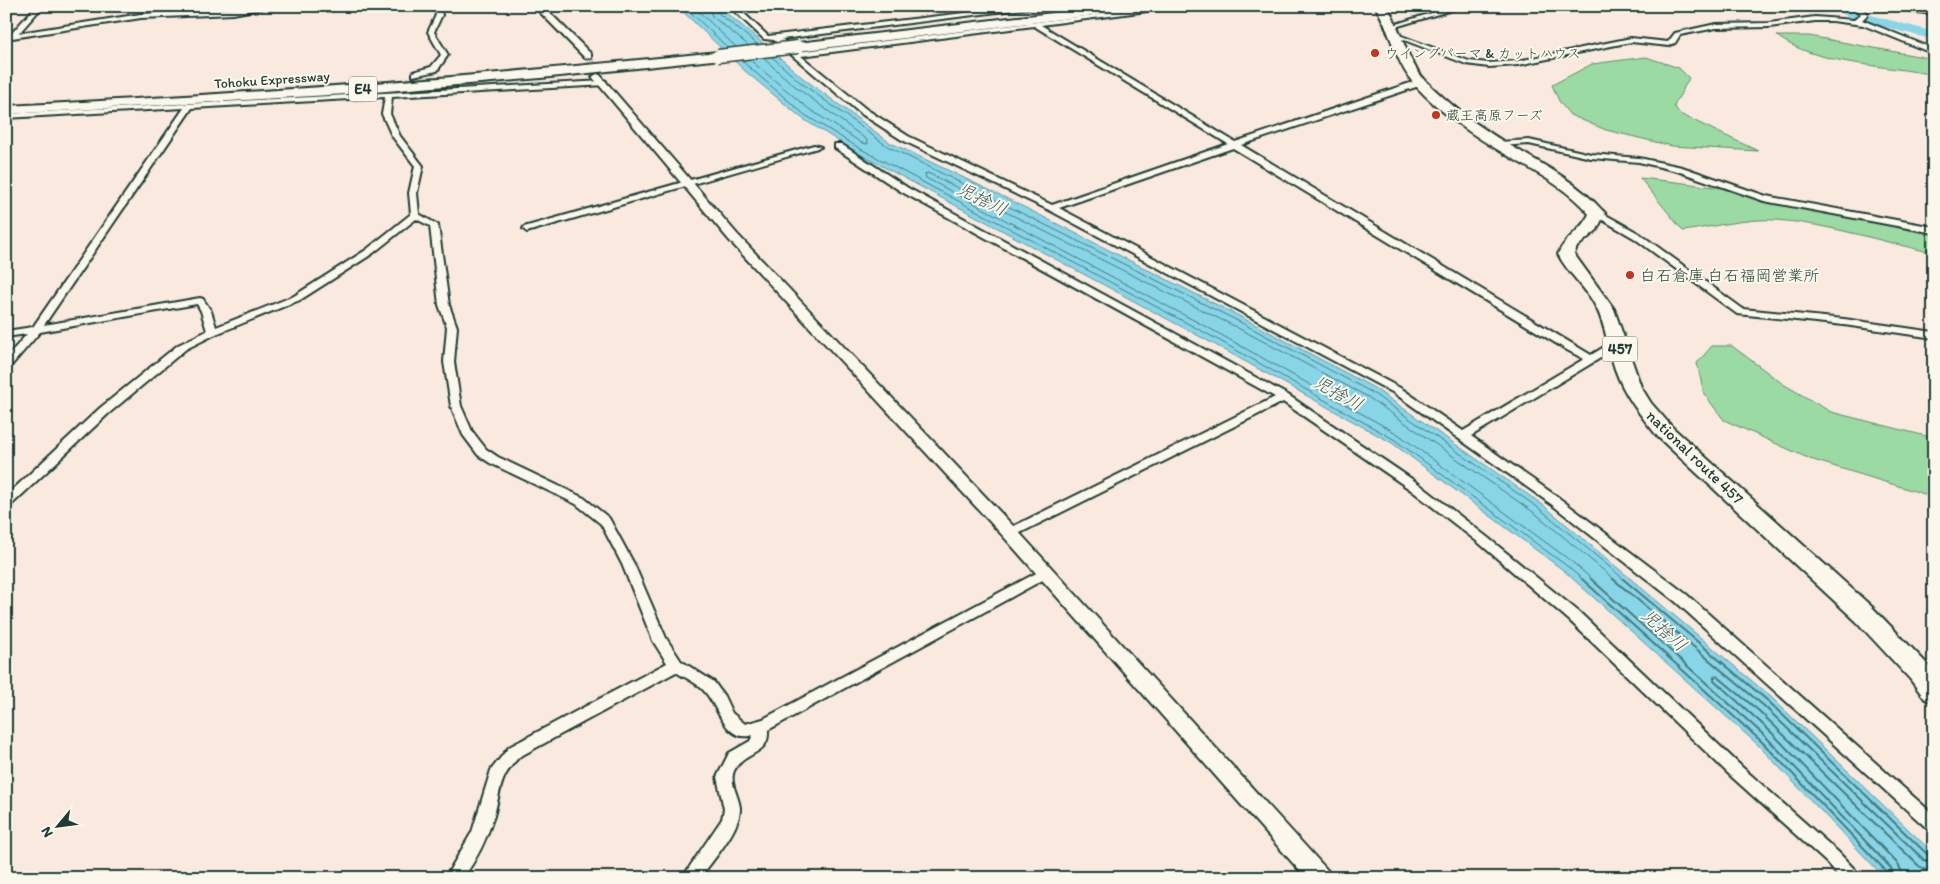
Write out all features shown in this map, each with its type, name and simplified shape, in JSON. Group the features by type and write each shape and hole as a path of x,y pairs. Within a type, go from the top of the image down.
{"highway":[{"name":"E4","path":"796,47 1097,6"},
{"name":"E4","path":"718,53 796,47 1143,6"},
{"path":"1381,6 1419,83 1499,144 1559,180 1587,200 1597,212"},
{"name":"Tohoku Expressway","path":"6,103 127,98 358,83 718,53"},
{"name":"Tohoku Expressway","path":"6,110 197,101 366,89 559,72 718,53"},
{"name":"national route 457","path":"1597,212 1591,227 1570,246 1566,254 1570,265 1600,298 1611,321 1628,378 1641,404 1665,432 1864,614 1919,672 1934,691"}],"street":[{"path":"10,37 40,6"},
{"path":"10,37 141,16 233,12 273,6"},
{"path":"416,74 434,69 444,60 445,55 431,32 440,16 438,6"},
{"path":"538,6 588,56"},
{"path":"732,6 766,38 1042,6"},
{"path":"776,38 796,47 1036,25 1182,6"},
{"path":"1395,31 1462,6"},
{"path":"1855,6 1863,19"},
{"path":"1868,6 1934,12"},
{"path":"1395,31 1468,63 1504,65 1631,40 1669,44 1673,42 1677,34 1716,26 1769,25 1822,18 1863,19 1934,52"},
{"path":"1036,25 1562,343 1592,359"},
{"path":"796,47 801,61 863,111 898,134 1052,208 1398,391 1555,501 1681,598 1934,825"},
{"path":"6,116 389,95 600,80 733,238 1046,573 1320,878"},
{"path":"1052,208 1233,144 1419,83"},
{"path":"389,95 398,91"},
{"path":"389,95 386,114 396,136 419,166 413,193 415,215"},
{"path":"6,365 36,330 182,119 189,106"},
{"path":"1499,144 1529,142 1591,156 1639,160 1680,169 1764,198 1934,230"},
{"path":"838,146 905,190 1284,397 1415,487 1483,540 1574,616 1738,773 1832,857 1851,878"},
{"path":"527,229 817,147"},
{"path":"1597,212 1637,236 1740,312 1844,322 1934,335"},
{"path":"6,502 104,411 182,348 212,332 298,298 369,252 415,215"},
{"path":"415,215 434,225 444,305 452,327 449,362 456,406 467,432 482,452 494,460 580,502 605,521 628,564 660,641 676,665 708,686 719,700 727,717 743,730 750,730 760,726 1046,573"},
{"path":"6,334 89,322 200,301 206,311 212,332"},
{"path":"1463,436 1618,343"},
{"path":"1010,534 1284,397"},
{"path":"453,878 467,862 486,816 497,772 514,752 676,665"},
{"path":"690,878 726,828 732,809 724,777 736,756 755,747 760,742 762,736 760,726"}],"green space":[{"path":"1777,36 1809,36 1934,59 1934,75 1852,63 1831,58 1793,46"},
{"path":"1646,57 1679,68 1689,78 1674,106 1680,114 1758,151 1672,146 1606,130 1570,115 1559,101 1552,85 1592,64"},
{"path":"1640,178 1788,199 1934,229 1934,253 1817,225 1777,220 1742,222 1683,231"},
{"path":"1712,346 1732,346 1783,384 1831,412 1934,438 1934,497 1810,459 1724,420 1704,394 1697,363"}],"water":[{"name":"児捨川","path":"677,6 717,6 803,78 889,142 1012,201 1241,317 1374,388 1543,505 1771,697 1934,854 1934,878 1885,878 1758,745 1563,570 1392,443 1210,342 856,152 803,119 745,71"}],"waterway":[{"path":"1835,6 1855,15 1934,36"}],"tunnel":[{"path":"588,56 597,77"},
{"path":"397,91 416,74"}],"place":[{"name":"ウイングパーマ & カットハウス","path":"1375,53"},
{"name":"蔵王高原フーズ","path":"1436,115"},
{"name":"白石倉庫 白石福岡営業所","path":"1630,275"}]}
